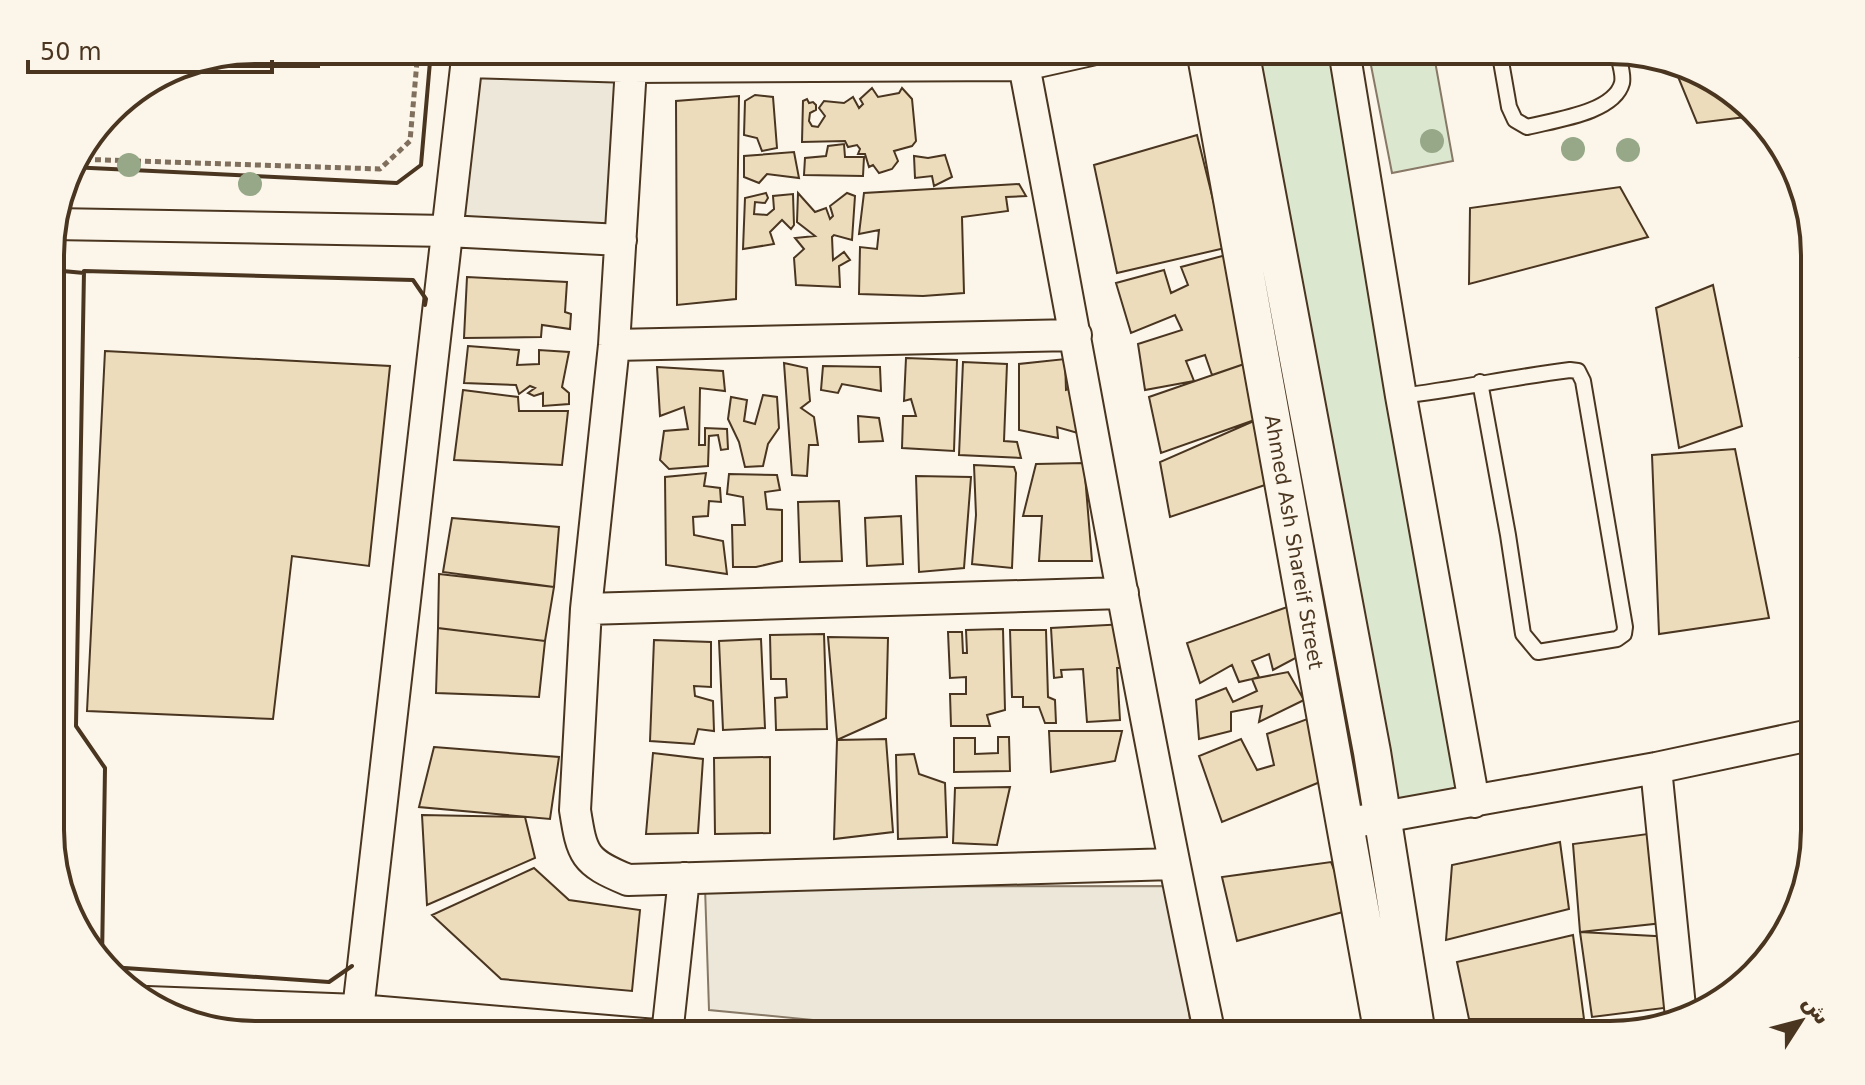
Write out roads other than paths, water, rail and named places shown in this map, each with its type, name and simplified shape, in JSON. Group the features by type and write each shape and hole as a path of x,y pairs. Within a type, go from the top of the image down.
{"street":[{"path":"358,1010 467,64"},
{"path":"587,64 631,67 1028,64"},
{"name":"Ahmed Ash Shareif Street","path":"1208,64 1380,1021"},
{"name":"Ahmed Ash Shareif Street","path":"1243,64 1372,752 1415,1021"},
{"path":"1346,64 1401,396 1474,802"},
{"path":"1024,65 1174,864 1207,1021"},
{"path":"631,67 614,345 586,609 575,810 580,840 587,856 600,869 628,880 1174,864"},
{"path":"67,224 447,231 621,240"},
{"path":"614,345 1076,335"},
{"path":"586,609 1123,593"},
{"path":"1344,824 1656,768 1801,737"},
{"path":"1656,768 1680,1007"},
{"path":"669,1021 684,878"},
{"path":"193,1010 260,1021 358,1010 489,1021"}],"lane":[{"path":"1501,64 1509,107 1515,120 1527,127 1603,107 1616,96 1623,80 1620,65"},
{"path":"1401,396 1480,382 1578,371 1583,381 1625,627 1624,634 1617,639 1538,652 1523,634 1480,382"}]}
